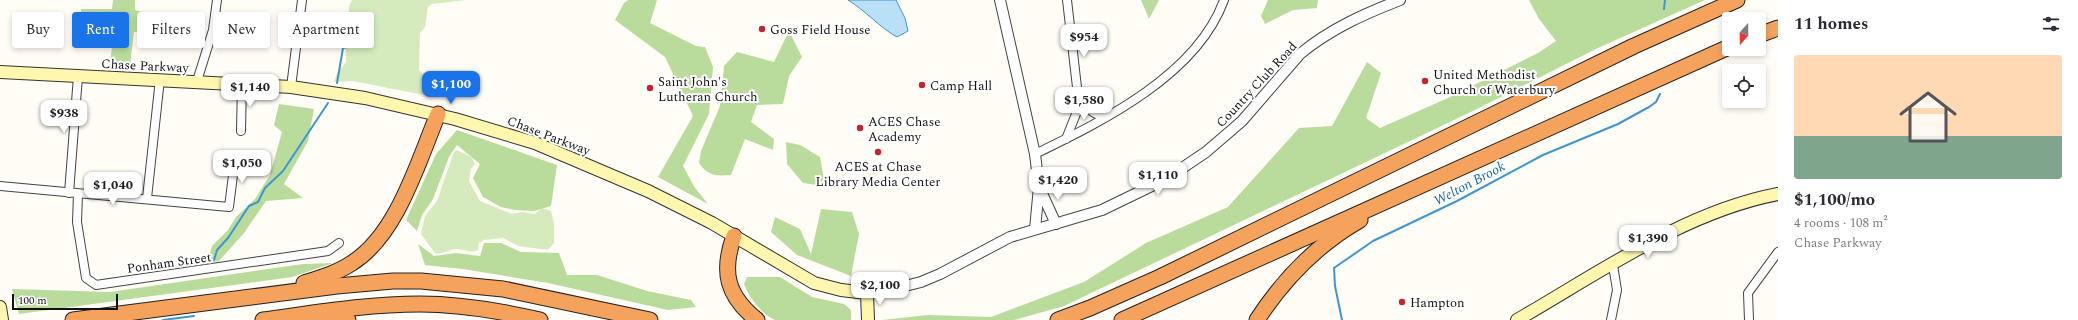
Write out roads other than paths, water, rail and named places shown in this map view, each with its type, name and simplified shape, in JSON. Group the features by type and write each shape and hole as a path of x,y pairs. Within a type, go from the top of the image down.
{"highway":[{"path":"1058,320 1090,308 1167,274 1726,0"},
{"path":"1664,31 1737,0"},
{"path":"1766,32 1778,28"},
{"path":"1122,320 1722,50"},
{"path":"227,300 320,278 343,268 361,257 376,242 393,217 438,114"},
{"path":"1257,320 1284,283 1306,260 1332,238 1371,214 1495,151"},
{"path":"734,236 727,262 728,280 736,298 757,320"},
{"path":"73,320 366,283 393,281 448,282 510,290 650,320"},
{"path":"263,320 369,306 421,304 473,308 540,320"},
{"path":"325,320 348,320"}],"main road":[{"name":"Chase Parkway","path":"0,72 242,83 291,87 365,98 438,114 511,135 567,156 669,200 734,236 793,273 814,283 841,290 867,293"},
{"path":"1517,320 1613,265 1698,219 1736,205 1778,194"},
{"path":"867,293 868,320"},
{"path":"0,307 2,320"}],"street":[{"path":"197,81 213,30 218,0"},
{"path":"291,87 302,0"},
{"path":"1000,0 1035,154 1039,187 1035,229"},
{"path":"1066,139 1076,114 1078,96 1067,0"},
{"path":"1035,154 1066,139 1159,84 1184,62 1208,30 1224,0"},
{"name":"Country Club Road","path":"867,293 893,289 921,282 940,274 998,242 1035,229 1102,210 1143,192 1182,170 1206,152 1242,121 1300,54 1310,46 1331,31 1353,19 1400,0"},
{"name":"Ponham Street","path":"78,76 74,194 86,278 96,285 328,251 339,243"},
{"path":"147,198 160,80"},
{"path":"241,131 242,83"},
{"path":"1078,96 1087,108 1094,114 1104,117"},
{"path":"0,186 74,194 147,198 229,207 235,159"},
{"path":"1039,187 1056,224"},
{"path":"1749,320 1748,293 1778,252"},
{"path":"1611,320 1617,290 1613,265"}],"water":[{"path":"848,0 896,0 905,18 908,31 897,37 884,29"}],"waterway":[{"name":"Welton Brook","path":"1664,9 1665,0"},
{"path":"337,83 343,48"},
{"name":"Welton Brook","path":"1342,320 1335,286 1334,268 1373,241 1457,201 1543,155 1618,124 1649,107 1656,102 1660,94"},
{"path":"214,260 217,250 228,238 249,206 258,202 265,188 283,171 328,103"},
{"path":"163,320 194,316"}],"place":[{"name":"Goss Field House","path":"762,29"},
{"name":"United Methodist Church of Waterbury","path":"1425,81"},
{"name":"Camp Hall","path":"922,85"},
{"name":"Saint John's Lutheran Church","path":"650,88"},
{"name":"ACES Chase Academy","path":"860,128"},
{"name":"ACES at Chase Library Media Center","path":"878,152"},
{"name":"Hampton","path":"1402,302"}]}
